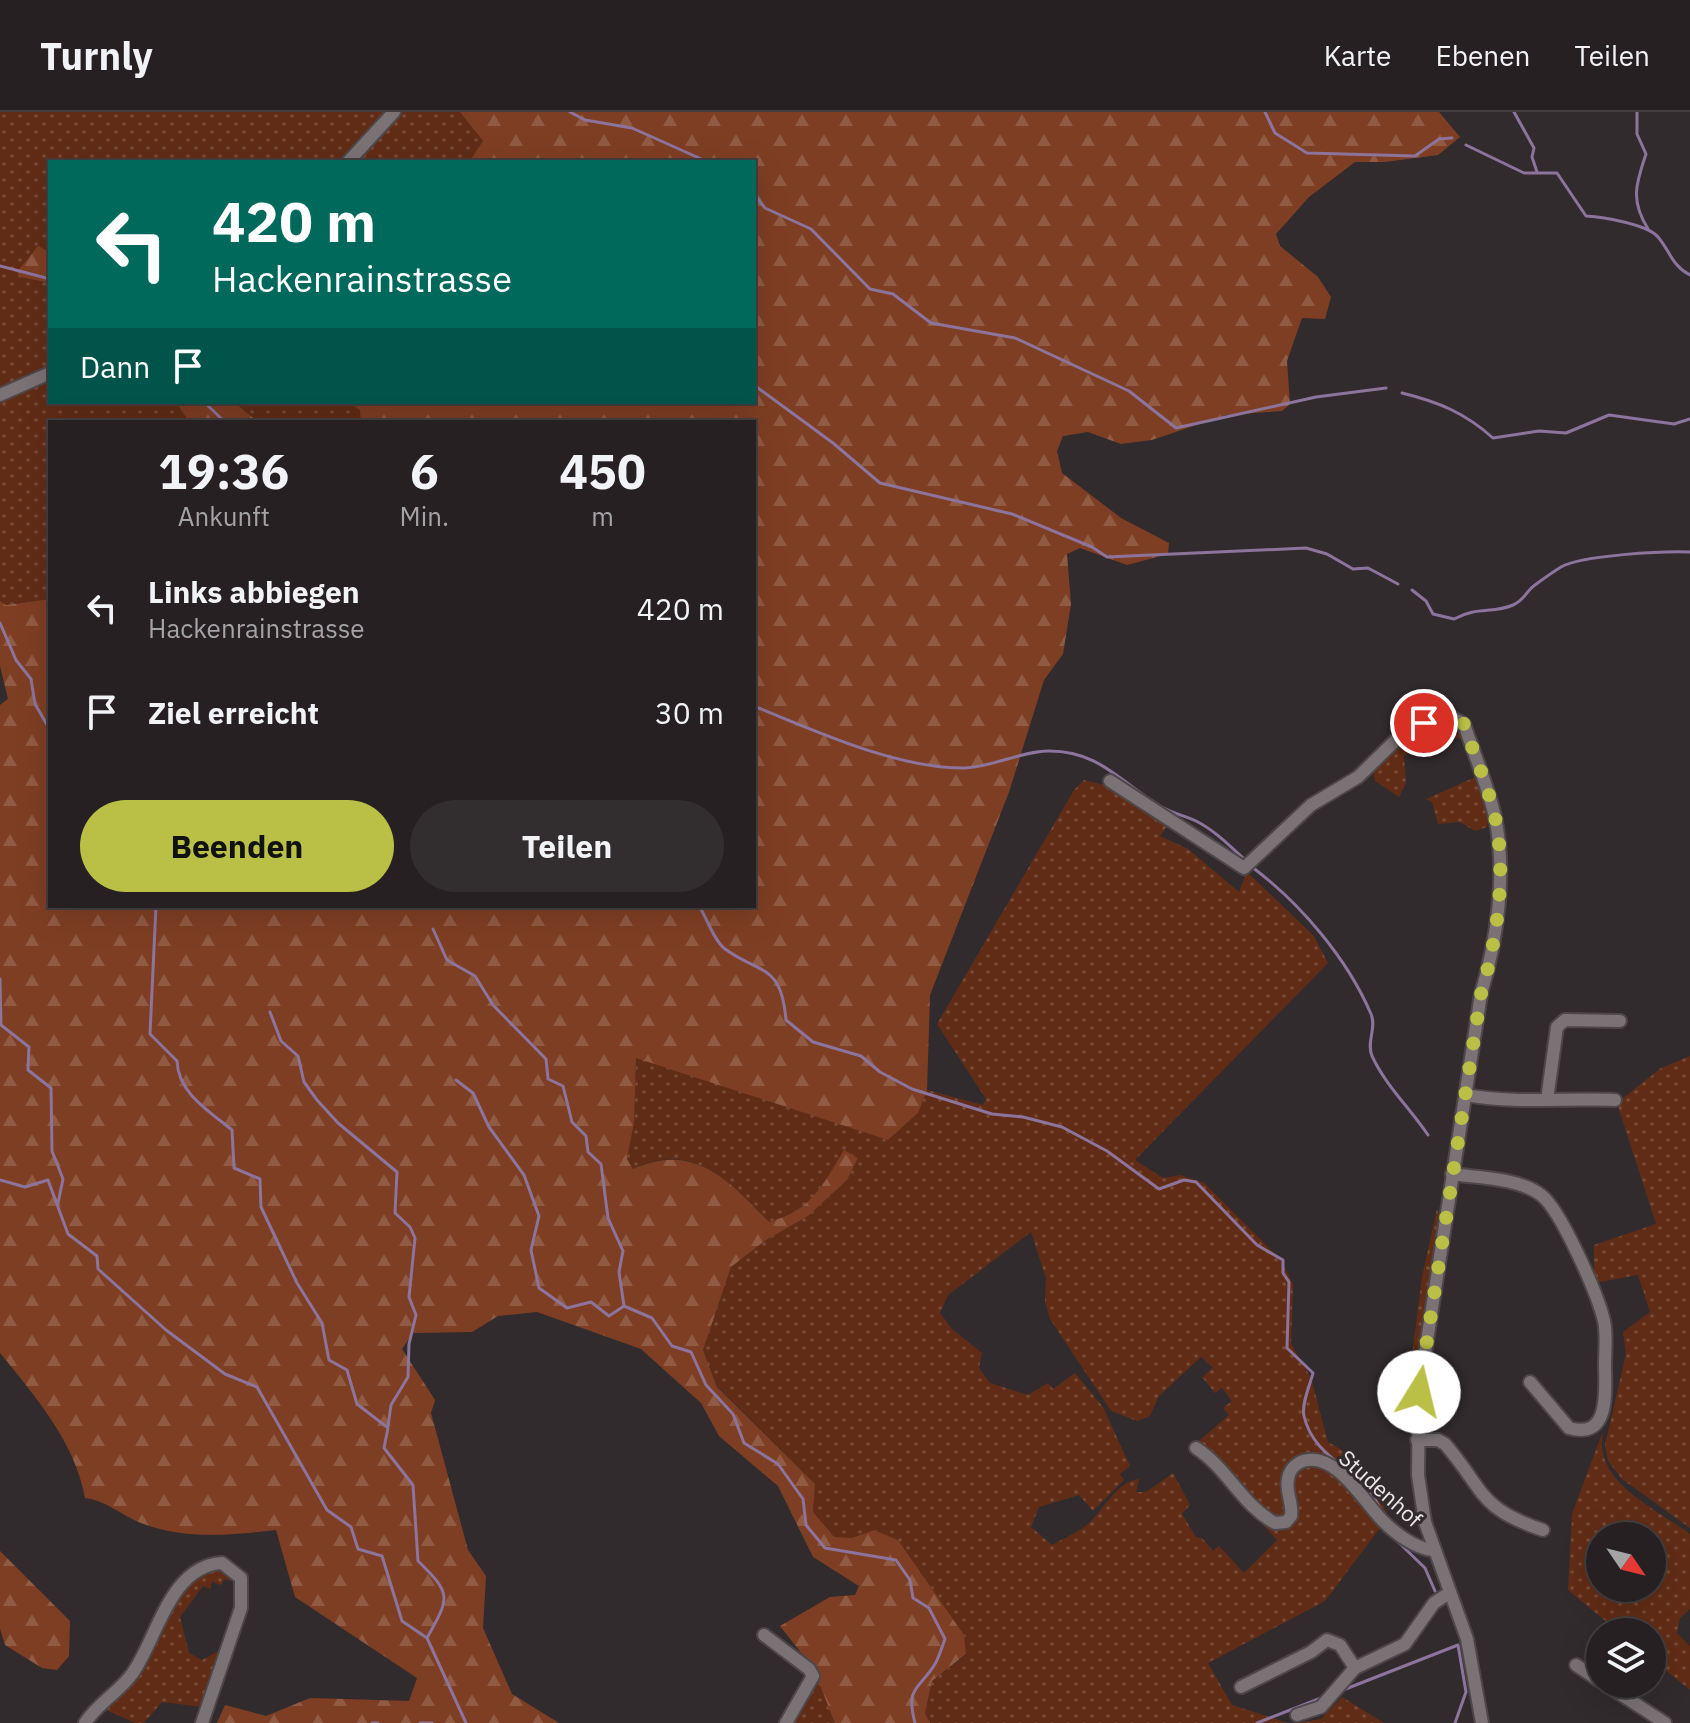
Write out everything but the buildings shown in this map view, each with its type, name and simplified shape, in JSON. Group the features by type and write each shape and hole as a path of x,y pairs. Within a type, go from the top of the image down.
{"street":[{"path":"350,160 394,112"},
{"path":"0,395 48,374"},
{"path":"1110,781 1244,868 1311,805 1358,777 1397,739 1424,723 1458,718 1464,724 1495,817 1499,845 1492,957 1481,994 1452,1174 1419,1392 1417,1440 1422,1502 1432,1550 1470,1653 1482,1723"},
{"path":"1547,1100 1557,1027 1565,1020 1620,1021"},
{"path":"1466,1095 1500,1102 1517,1098 1615,1100"},
{"path":"1452,1174 1508,1183 1542,1195 1562,1222 1603,1318 1605,1405 1596,1426 1587,1431 1569,1428 1530,1382"},
{"path":"1417,1440 1438,1440 1445,1444 1491,1505 1517,1521 1543,1530"},
{"name":"Studenhof","path":"1196,1448 1222,1468 1259,1512 1275,1523 1286,1522 1291,1516 1287,1487 1292,1469 1299,1462 1318,1460 1345,1477 1398,1533 1423,1549 1432,1550"},
{"path":"85,1723 100,1703 132,1674 174,1593 206,1567 222,1563 241,1578 243,1600 202,1723"},
{"path":"1297,1715 1321,1707 1355,1668 1405,1644 1434,1603 1449,1593"},
{"path":"764,1635 809,1669 813,1676 786,1723"},
{"path":"1241,1687 1311,1652 1327,1640 1340,1645 1355,1668"},
{"path":"1576,1665 1586,1672"},
{"path":"1627,1698 1665,1723"}],"shaded area":[{"path":"0,112 391,112 347,160 48,160 48,249 20,277 48,283 48,372 0,392"},
{"path":"398,112 460,112 483,141 470,160 388,160 376,157 372,160 354,160"},
{"path":"48,378 48,404 177,404 188,420 48,420 48,599 6,605 0,601 0,398"},
{"path":"236,404 351,404 360,410 362,418 362,420 256,420"},
{"path":"1449,722 1461,728 1463,739 1421,734 1423,727"},
{"path":"1400,741 1406,742 1414,750 1404,756 1406,783 1399,797 1375,781 1373,769"},
{"path":"1478,776 1490,805 1487,827 1475,831 1460,822 1438,824 1432,802 1426,799"},
{"path":"1084,780 1109,786 1167,826 1160,836 1188,849 1239,892 1247,872 1314,936 1328,963 1135,1160 1163,1178 1180,1175 1204,1183 1280,1259 1293,1284 1291,1344 1311,1378 1328,1442 1351,1457 1366,1472 1387,1514 1385,1520 1338,1468 1315,1457 1297,1462 1286,1473 1284,1481 1289,1507 1286,1518 1278,1520 1257,1507 1216,1463 1194,1445 1229,1415 1223,1408 1232,1401 1222,1388 1215,1393 1202,1377 1213,1368 1201,1357 1159,1396 1150,1416 1137,1421 1111,1411 1050,1319 1045,1301 1046,1278 1031,1232 948,1295 940,1313 952,1329 982,1353 979,1368 990,1383 1028,1395 1048,1383 1053,1389 1075,1373 1103,1407 1130,1466 1120,1474 1124,1480 1093,1511 1079,1495 1039,1507 1031,1527 1052,1545 1087,1525 1124,1485 1139,1479 1136,1492 1146,1492 1173,1473 1190,1505 1182,1514 1196,1537 1202,1538 1213,1551 1219,1546 1244,1573 1277,1540 1253,1514 1255,1511 1276,1526 1291,1523 1294,1507 1291,1478 1298,1466 1311,1463 1322,1466 1346,1482 1383,1524 1325,1601 1208,1663 1232,1705 1288,1723 930,1723 925,1713 932,1681 966,1655 964,1635 898,1540 874,1530 852,1538 834,1538 813,1512 815,1484 717,1386 703,1350 731,1267 766,1240 808,1216 847,1180 858,1158 844,1151 822,1186 806,1203 796,1211 769,1222 739,1192 709,1169 674,1159 655,1161 633,1169 627,1159 634,1123 636,1057 888,1140 918,1113 927,1090 983,1105 986,1099 937,1024 1074,790"},
{"path":"1690,1056 1690,1528 1622,1479 1608,1461 1605,1445 1626,1354 1623,1332 1650,1312 1638,1275 1594,1283 1594,1245 1656,1224 1617,1103 1661,1068"},
{"path":"1437,1209 1440,1217 1414,1399 1407,1396 1422,1277"},
{"path":"1603,1431 1602,1449 1616,1479 1629,1492 1690,1534 1690,1609 1680,1618 1677,1633 1690,1646 1690,1690 1666,1670 1666,1618 1602,1618 1568,1590 1572,1514"},
{"path":"220,1566 240,1583 224,1579 222,1585 212,1582 210,1589 203,1586 180,1617 189,1653 202,1660 226,1647 203,1707 162,1702 144,1723 135,1723 100,1707 116,1690 166,1610 199,1577"},
{"path":"817,1678 835,1723 789,1723"},
{"path":"1342,1697 1384,1723 1297,1723 1321,1719"}],"green space":[{"path":"460,112 1439,112 1460,137 1438,155 1385,162 1355,162 1309,197 1276,234 1280,246 1318,277 1331,297 1325,319 1302,318 1287,361 1290,404 1282,411 1226,415 1152,440 1121,444 1088,432 1063,436 1057,451 1062,473 1121,518 1169,543 1168,554 1127,565 1080,548 1067,554 1071,604 1063,654 1044,680 1009,792 930,995 927,1090 918,1113 888,1140 636,1058 634,1123 627,1159 633,1169 675,1160 693,1163 725,1180 769,1222 796,1211 806,1203 822,1185 844,1150 858,1158 847,1180 808,1216 766,1240 731,1267 703,1350 717,1387 815,1484 813,1512 834,1537 852,1538 874,1530 898,1540 964,1635 966,1654 932,1681 925,1713 930,1723 835,1723 813,1668 780,1626 830,1597 855,1595 859,1586 813,1557 778,1486 719,1436 701,1403 641,1349 537,1312 498,1316 472,1332 413,1333 402,1349 435,1400 431,1413 468,1550 486,1576 483,1628 512,1694 559,1723 217,1723 225,1705 266,1716 310,1698 409,1701 417,1678 295,1597 276,1530 225,1534 174,1532 141,1523 107,1505 85,1498 80,1477 63,1439 40,1403 0,1353 0,705 8,699 0,666 0,601 6,605 48,599 48,908 756,908 756,420 361,420 360,410 351,404 756,404 756,160 470,160 483,141"},
{"path":"38,246 48,251 48,283 20,277 17,272"},
{"path":"177,404 236,404 256,420 188,420"},
{"path":"0,1551 70,1621 69,1656 57,1670 42,1668 5,1645 0,1629"}],"waterway":[{"path":"570,112 585,120 632,128 704,160"},
{"path":"1265,112 1275,133 1307,153 1415,156 1439,139 1452,138"},
{"path":"1514,112 1534,148 1532,157 1537,172"},
{"path":"1637,112 1637,134 1646,154 1636,192 1642,219 1648,229"},
{"path":"1466,145 1524,173 1557,173 1586,216 1624,222 1652,232 1679,267 1690,275"},
{"path":"756,197 765,208 811,229 870,289 893,294 931,323 1015,338 1129,391 1176,428 1316,397 1386,388"},
{"path":"0,266 48,278"},
{"path":"756,386 833,443 880,483 1012,514 1092,547 1107,557 1306,548 1327,554 1353,569 1368,568 1398,584"},
{"path":"1402,393 1451,410 1493,438 1539,431 1566,433 1609,415 1674,424 1690,419"},
{"path":"206,404 223,420"},
{"path":"1412,590 1426,601 1433,614 1454,619 1513,605 1561,567 1586,559 1690,552"},
{"path":"0,623 16,660 31,679 35,704 48,727"},
{"path":"756,707 857,747 939,767 976,767 1049,751 1083,757 1110,771 1162,807 1203,825 1244,859"},
{"path":"1252,867 1304,915 1349,972 1373,1019 1372,1056 1391,1087 1428,1135"},
{"path":"156,908 150,1034 177,1061 189,1092 232,1130 234,1168 260,1179 261,1207 297,1283 322,1323 329,1360 347,1370 357,1404 388,1428 384,1448 413,1485 418,1561 437,1581 444,1596 440,1613 427,1638"},
{"path":"700,908 725,949 774,979 786,1020 813,1042 861,1056 880,1072 912,1089 992,1114 1023,1117 1062,1127 1107,1151 1159,1189 1184,1180 1196,1182 1257,1245 1283,1260 1283,1273 1289,1282 1287,1348 1313,1373 1304,1416 1318,1444 1364,1485 1381,1511"},
{"path":"433,929 447,960 475,976 493,1005 546,1059 548,1079 563,1086 572,1122 586,1136 588,1152 601,1164 608,1218 623,1251 619,1272 624,1306"},
{"path":"0,979 1,1025 29,1047 28,1070 51,1088 52,1151 63,1179 58,1203"},
{"path":"270,1012 281,1041 298,1056 304,1082 317,1100 338,1123 397,1172 395,1213 410,1227 415,1238 409,1297 416,1315 409,1344 408,1377 391,1405 388,1426"},
{"path":"456,1080 473,1093 489,1127 524,1175 539,1216 531,1250 539,1288 567,1308 591,1302 609,1316 624,1306"},
{"path":"0,1180 25,1187 48,1180 68,1234 97,1256 98,1269 166,1330 225,1374 257,1387 327,1510 351,1527 358,1549 382,1556 402,1621 427,1638 466,1723"},
{"path":"624,1306 652,1318 672,1346 691,1352 706,1385 733,1414 744,1443 778,1464 803,1499 806,1525 825,1548 896,1560 910,1580 913,1598 929,1608 945,1639 935,1664 913,1695 915,1723"},
{"path":"1391,1535 1425,1568 1435,1591"},
{"path":"1343,1690 1458,1645 1466,1692 1455,1723"},
{"path":"1257,1723 1321,1698"},
{"path":"372,1723 378,1723"},
{"path":"420,1723 432,1723"}],"route":[{"path":"1419,1392 1481,994 1492,957 1499,883 1495,817 1464,724 1458,718 1451,717 1424,723"}]}
